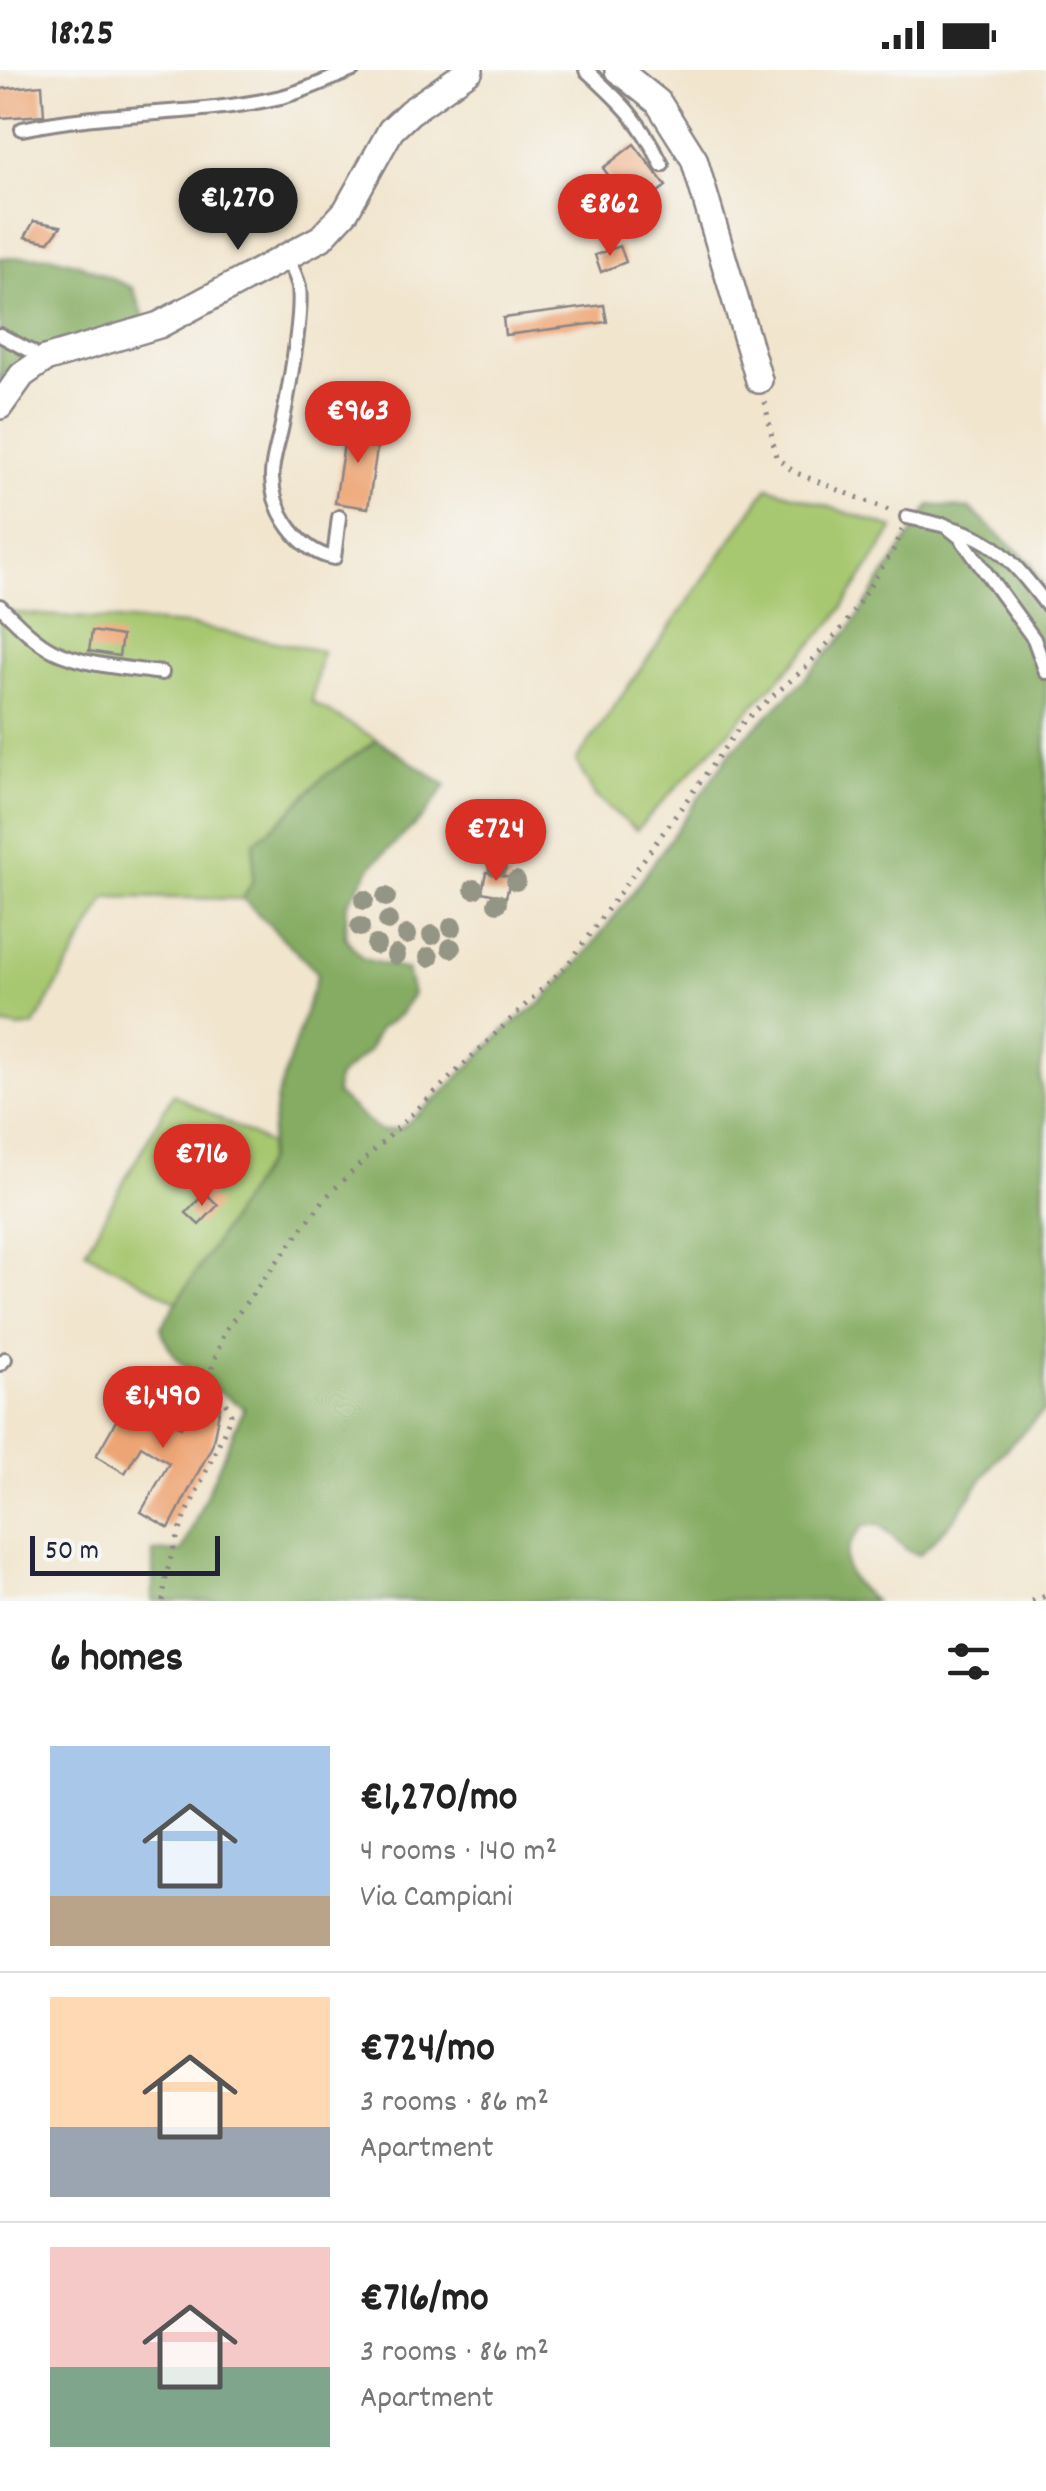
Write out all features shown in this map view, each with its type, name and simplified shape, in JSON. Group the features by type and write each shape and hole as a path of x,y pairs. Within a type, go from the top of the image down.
{"street":[{"path":"0,406 22,375 45,359 159,326 321,238 346,211 391,130 470,70"},
{"path":"618,70 658,102 694,159 759,380"}],"lane":[{"path":"22,130 65,120 245,104 284,96 353,70"},
{"path":"586,70 630,110 662,165"},
{"path":"288,258 299,287 289,392 271,476 278,512 302,541 334,558 339,517"},
{"path":"0,335 32,352 38,364"},
{"path":"907,517 963,530 998,548 1046,604"},
{"path":"945,526 960,537 1034,639 1046,672"},
{"path":"0,606 54,651 162,673"}],"path":[{"path":"163,1601 179,1532 215,1458 231,1414 223,1397 213,1388 212,1368 224,1332 326,1197 568,964 744,721 804,669 843,627 896,546 907,517 794,472 776,457 759,380"},
{"path":"1032,1601 1046,1596"}],"green space":[{"path":"49,256 79,264 133,288 146,321 47,348 13,367 0,381 0,258"},
{"path":"768,487 894,528 836,618 636,830 595,796 576,761"},
{"path":"930,505 970,509 1031,563 1046,593 1046,1018 1040,1080 1046,1117 1044,1411 996,1459 956,1517 920,1555 908,1551 879,1524 863,1526 849,1548 846,1566 855,1583 874,1601 153,1601 153,1552 182,1551 244,1408 183,1365 161,1327 267,1161 277,1098 318,973 243,899 253,880 254,842 285,817 324,776 378,740 446,785 423,817 373,864 347,904 345,937 363,959 407,970 413,994 399,1015 379,1029 368,1051 337,1078 336,1094 377,1129 401,1128 443,1093 508,1027 540,1004 579,962 732,750 849,630"},
{"path":"0,612 188,625 322,651 312,702 378,740 324,776 285,817 254,842 253,880 243,899 107,897 34,1026 20,1028 0,1024"},
{"path":"173,1094 269,1144 266,1163 179,1303 85,1251"}],"building":[{"path":"42,85 44,115 0,118 0,89"},
{"path":"634,144 666,186 647,200 638,188 625,198 603,168"},
{"path":"34,221 61,226 49,242 25,237"},
{"path":"620,246 626,262 601,272 595,255"},
{"path":"604,305 607,322 505,335 503,318"},
{"path":"347,424 380,429 368,508 335,503"},
{"path":"92,631 122,636 119,656 89,651"},
{"path":"486,872 511,877 506,897 482,892"},
{"path":"205,1193 218,1205 199,1225 186,1213"},
{"path":"192,1397 220,1407 212,1446 169,1528 141,1512 169,1463 141,1446 125,1473 96,1456 129,1398 181,1427 191,1411 186,1408"}]}
